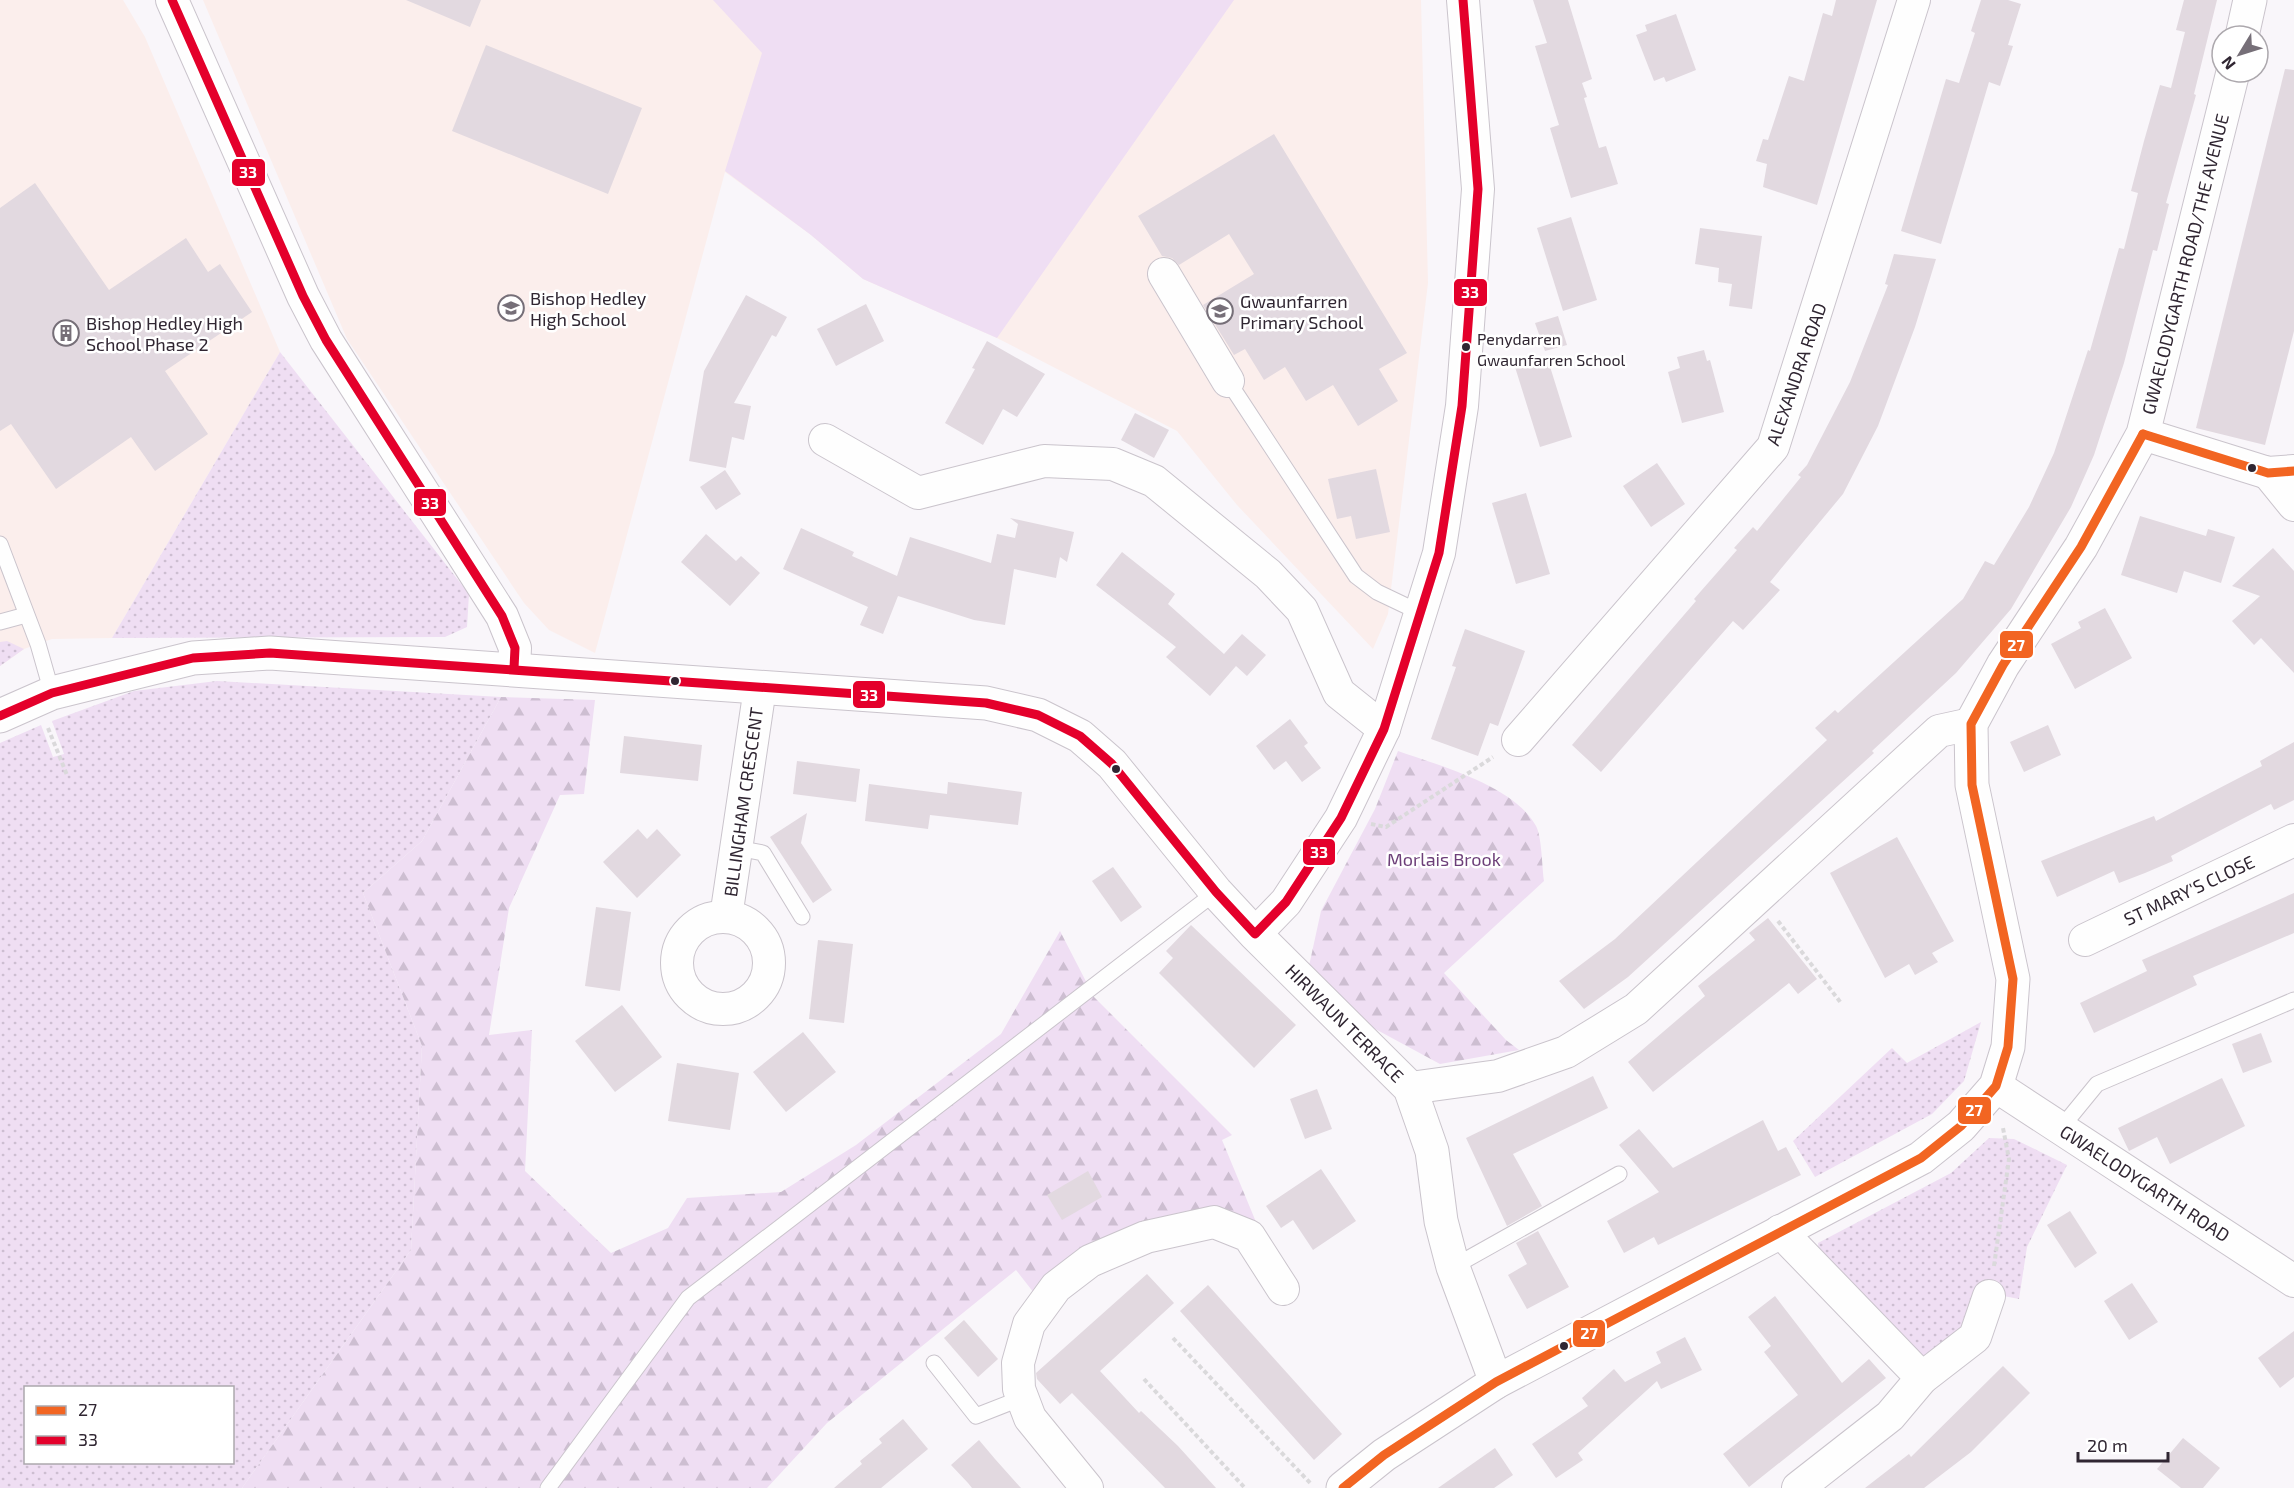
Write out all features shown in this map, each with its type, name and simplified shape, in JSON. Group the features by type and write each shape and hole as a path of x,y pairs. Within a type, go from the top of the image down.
{"street":[{"path":"172,0 307,305 346,374 502,616 514,648 514,668"},
{"path":"1255,934 1286,902 1341,818 1384,729 1439,553 1462,406 1478,189 1463,0"},
{"name":"ALEXANDRA ROAD","path":"1518,740 1773,447 1914,0"},
{"path":"2245,24 2250,0"},
{"name":"GWAELODYGARTH ROAD/THE AVENUE","path":"1996,1086 2008,1047 2013,979 1972,785 1971,724 2003,665 2081,547 2143,434 2230,84"},
{"path":"1164,274 1228,381"},
{"path":"2143,434 2281,472 2294,505"},
{"path":"825,440 918,493 1044,461 1113,464 1154,481 1268,574 1302,610 1339,693 1384,729"},
{"name":"HIRWAUN TERRACE","path":"0,716 49,708 193,658 270,653 514,668 986,703 1038,715 1080,736 1112,764 1216,892 1255,934 1410,1088 1432,1151 1441,1221 1453,1267 1496,1382"},
{"name":"BILLINGHAM CRESCENT","path":"726,917 760,688"},
{"path":"1410,1088 1498,1076 1566,1052 1636,1010 1940,731 1971,724"},
{"name":"ST MARY'S CLOSE","path":"2085,940 2294,840"},
{"path":"1342,1488 1392,1449 1496,1382 1920,1158 1961,1126 1996,1086"},
{"name":"GWAELODYGARTH ROAD","path":"1996,1086 2294,1281"},
{"path":"1087,1488 1030,1418 1022,1398 1018,1363 1029,1324 1056,1287 1090,1261 1146,1237 1214,1222 1249,1236 1283,1289"},
{"path":"1780,1231 1922,1378"},
{"path":"1798,1488 1890,1416 1922,1378 1975,1337 1989,1296"}],"lane":[{"path":"1228,381 1356,576 1377,592 1420,613"},
{"path":"0,544 26,615 49,708"},
{"path":"0,622 26,615"},
{"path":"737,848 763,854 801,917"},
{"path":"548,1488 688,1298 1216,892"},
{"path":"2061,1128 2097,1084 2294,1000"},
{"path":"1453,1267 1619,1174"},
{"path":"934,1363 976,1416 1022,1398"}],"path":[{"path":"49,708 67,775"},
{"path":"1341,818 1386,827 1518,740"},
{"path":"1759,897 1841,1003"},
{"path":"1989,1296 2009,1159 1996,1086"},
{"path":"1173,1338 1314,1488"},
{"path":"1144,1379 1245,1488"}],"shaded area":[{"path":"0,0 123,0 145,37 280,352 112,638 52,639 24,649 0,666"},
{"name":"Bishop Hedley High School","path":"203,0 1421,0 1428,283 1388,614 1373,649 1237,505 1177,431 997,338 863,279 811,235 725,172 595,653 549,630 524,603 347,339"}],"green space":[{"path":"713,0 1234,0 997,338 863,279 811,235 725,171 762,53"},
{"path":"280,352 469,594 467,627 445,637 112,638"},
{"path":"7,641 24,649 0,666 0,642"},
{"path":"217,681 501,697 422,841 363,893 422,1046 411,1250 242,1488 0,1488 0,743 41,725 53,757 64,754 52,721 134,691"},
{"path":"501,697 595,700 584,794 560,795 509,908 489,1035 532,1030 525,1171 611,1253 668,1228 687,1198 781,1192 856,1145 1001,1034 1060,931 1094,997 1232,1135 1222,1140 1256,1222 1218,1212 1034,1293 1016,1270 827,1423 767,1488 242,1488 411,1250 422,1046 363,893 422,841"},
{"name":"Morlais Brook","path":"1398,751 1454,770 1494,788 1526,812 1536,826 1541,845 1544,881 1444,973 1506,1040 1519,1050 1440,1064 1366,1024 1309,966 1321,911 1375,809"},
{"path":"1981,1022 1964,1081 1932,1114 1815,1177 1793,1141 1892,1048 1907,1063"},
{"path":"1989,1138 2014,1139 2067,1165 2027,1247 2019,1299 1983,1292 1969,1328 1930,1357 1914,1355 1819,1261 1818,1243 1951,1173"}],"building":[{"path":"406,0 481,0 470,27"},
{"path":"1533,0 1568,0 1592,79 1582,83 1587,97 1584,98 1599,148 1606,146 1618,184 1571,198 1550,128 1559,125 1535,46 1547,43"},
{"path":"1836,0 1877,0 1817,205 1763,187 1767,164 1756,161 1763,139 1768,140 1789,76 1804,81 1823,13 1832,16"},
{"path":"1981,0 2008,0 2021,4 2008,45 2013,46 2000,86 1989,82 1941,244 1901,231 1946,79 1959,83 1975,33 1971,31"},
{"path":"2184,0 2217,0 2194,94 2196,95 2166,203 2169,204 2157,251 2153,250 2124,363 2094,455 2071,507 2011,609 1956,673 1872,751 1874,753 1628,977 1584,1009 1559,981 1615,939 1827,740 1815,728 1835,710 1838,713 1963,599 1985,561 1994,565 2029,507 2054,453 2088,350 2090,351 2119,248 2124,249 2138,193 2131,191 2160,85 2171,88 2185,32 2176,30"},
{"path":"1676,14 1696,70 1666,82 1664,77 1654,81 1636,35 1647,31 1645,25"},
{"path":"486,45 642,108 608,194 452,131"},
{"path":"2285,69 2294,70 2294,331 2265,445 2196,428"},
{"path":"1274,134 1407,353 1379,369 1398,401 1358,426 1333,385 1306,401 1285,367 1264,380 1245,349 1234,355 1203,305 1254,274 1229,234 1179,265 1172,258 1162,256 1138,216"},
{"name":"Bishop Hedley High School Phase 2","path":"35,183 109,290 186,238 208,272 220,264 252,312 165,371 208,434 155,471 131,437 56,489 11,424 0,431 0,208"},
{"path":"1571,217 1597,300 1563,311 1537,228"},
{"path":"1700,228 1762,236 1752,309 1729,306 1732,284 1718,282 1719,268 1695,264"},
{"path":"1894,254 1936,259 1915,327 1878,426 1843,494 1770,582 1780,590 1743,630 1733,621 1601,772 1572,745 1696,601 1694,599 1737,550 1734,548 1753,527 1757,531 1801,477 1798,475 1807,465 1850,382 1888,285 1885,284"},
{"path":"746,295 787,317 776,337 772,335 734,403 751,406 744,440 732,437 726,468 689,461 704,371"},
{"path":"866,304 884,341 836,366 817,329"},
{"path":"1558,316 1567,345 1545,351 1535,323"},
{"path":"987,341 1045,374 1017,417 1003,409 983,445 945,423 975,369 972,368"},
{"path":"1704,350 1707,361 1710,360 1724,412 1682,423 1668,372 1680,368 1677,357"},
{"path":"1547,357 1572,437 1540,447 1515,367"},
{"path":"1135,413 1169,430 1154,458 1121,440"},
{"path":"1657,463 1685,504 1651,527 1623,486"},
{"path":"1376,469 1390,532 1356,539 1351,516 1337,519 1328,479"},
{"path":"725,470 741,494 716,510 700,487"},
{"path":"1526,493 1550,574 1516,584 1492,503"},
{"path":"2140,516 2206,536 2208,529 2235,537 2221,583 2184,571 2177,593 2121,575"},
{"path":"1010,518 1074,532 1067,562 1060,557 1056,578 1014,569 1005,625 974,620 898,596 883,634 860,625 868,607 783,569 801,528 854,552 852,556 897,576 910,537 991,563 997,534 1015,538 1018,524"},
{"path":"706,534 736,561 741,556 760,573 730,606 681,562"},
{"path":"2273,548 2294,571 2294,673 2261,638 2254,645 2232,621 2260,596 2232,586"},
{"path":"1122,552 1175,594 1168,604 1224,654 1242,634 1266,655 1247,676 1236,666 1210,696 1166,657 1176,647 1096,585"},
{"path":"2105,608 2132,658 2075,689 2051,644 2081,628 2078,622"},
{"path":"1465,629 1525,651 1498,726 1490,723 1478,756 1431,739 1456,667 1452,666"},
{"path":"1290,719 1308,743 1304,746 1321,768 1302,782 1286,761 1274,770 1256,746"},
{"path":"2048,725 2061,755 2024,772 2010,742"},
{"path":"624,736 702,745 698,781 620,773"},
{"path":"2294,742 2294,800 2274,810 2271,804 2171,856 2173,861 2145,873 2119,883 2114,871 2057,897 2041,861 2154,816 2156,821 2262,766 2260,761"},
{"path":"797,761 860,769 856,802 793,794"},
{"path":"948,782 1022,792 1018,825 930,815 928,829 865,821 869,784 947,794"},
{"path":"807,813 801,843 832,890 813,903 770,837"},
{"path":"638,829 647,839 657,829 681,855 637,898 603,862"},
{"path":"1897,837 1954,941 1932,953 1938,962 1915,975 1909,964 1885,978 1830,873"},
{"path":"1113,867 1142,907 1121,922 1092,881"},
{"path":"2294,893 2294,933 2193,976 2197,985 2094,1033 2080,1003 2147,971 2142,960"},
{"path":"596,907 631,912 620,991 585,986"},
{"path":"1768,918 1817,979 1798,994 1789,983 1653,1092 1628,1062 1705,996 1698,986 1755,940 1749,933"},
{"path":"1191,925 1296,1025 1254,1068 1159,973 1173,958 1166,951"},
{"path":"818,940 853,944 844,1023 809,1019"},
{"path":"622,1005 662,1057 615,1092 575,1041"},
{"path":"803,1032 836,1072 786,1112 753,1072"},
{"path":"2261,1033 2272,1062 2243,1073 2232,1044"},
{"path":"677,1063 739,1073 730,1130 668,1121"},
{"path":"1593,1076 1608,1108 1513,1154 1542,1206 1507,1226 1466,1138"},
{"path":"2222,1078 2245,1126 2170,1164 2157,1137 2129,1151 2118,1128"},
{"path":"1317,1089 1332,1129 1305,1139 1290,1099"},
{"path":"1763,1120 1778,1151 1786,1147 1801,1175 1658,1245 1654,1237 1624,1253 1607,1221 1659,1192 1619,1145 1639,1129 1673,1168"},
{"path":"1321,1169 1356,1221 1313,1250 1293,1220 1281,1228 1266,1206"},
{"path":"1088,1171 1102,1197 1062,1220 1047,1195"},
{"path":"2070,1211 2097,1253 2075,1268 2047,1225"},
{"path":"1538,1231 1569,1287 1527,1309 1508,1275 1527,1264 1516,1243"},
{"path":"1147,1274 1174,1303 1100,1371 1139,1413 1141,1411 1178,1446 1216,1488 1165,1488 1072,1393 1060,1404 1037,1379 1036,1373"},
{"path":"2132,1283 2158,1322 2129,1340 2104,1301"},
{"path":"1208,1285 1342,1434 1314,1460 1180,1311"},
{"path":"1775,1296 1842,1383 1869,1359 1886,1378 1749,1487 1723,1454 1798,1395 1764,1352 1771,1346 1748,1317"},
{"path":"964,1320 998,1359 978,1377 944,1338"},
{"path":"2294,1331 2294,1377 2280,1388 2258,1358"},
{"path":"1685,1337 1702,1370 1661,1389 1657,1381 1578,1453 1583,1460 1556,1478 1532,1444 1588,1406 1582,1398 1614,1369 1625,1382 1661,1363 1656,1352"},
{"path":"2003,1366 2030,1393 1971,1452 1924,1488 1865,1488 1909,1454 1911,1457"},
{"path":"903,1419 928,1449 881,1488 834,1488 862,1464 860,1461 882,1443 879,1439"},
{"path":"2183,1438 2220,1468 2203,1488 2181,1488 2157,1469"},
{"path":"979,1440 1021,1488 972,1488 951,1465"},
{"path":"1495,1448 1513,1475 1494,1488 1438,1488"}],"transit line":[{"name":"33","path":"172,0 303,296 326,340 502,616 515,648 514,668"},
{"name":"33","path":"0,716 52,693 193,658 270,653 986,703 1038,715 1080,736 1112,764 1216,892 1255,934 1286,902 1341,818 1384,729 1439,553 1462,406 1478,189 1463,0"},
{"name":"27","path":"2143,434 2268,473 2294,471"},
{"name":"27","path":"1343,1488 1384,1455 1496,1382 1921,1158 1961,1126 1996,1086 2008,1047 2013,979 1972,785 1971,724 2003,665 2081,547 2143,434"}],"place":[{"name":"Bishop Hedley High School","path":"511,308"},
{"name":"Gwaunfarren Primary School","path":"1220,311"},
{"name":"Bishop Hedley High School Phase 2","path":"66,333"},
{"name":"Penydarren Gwaunfarren School","path":"1466,347"}]}
